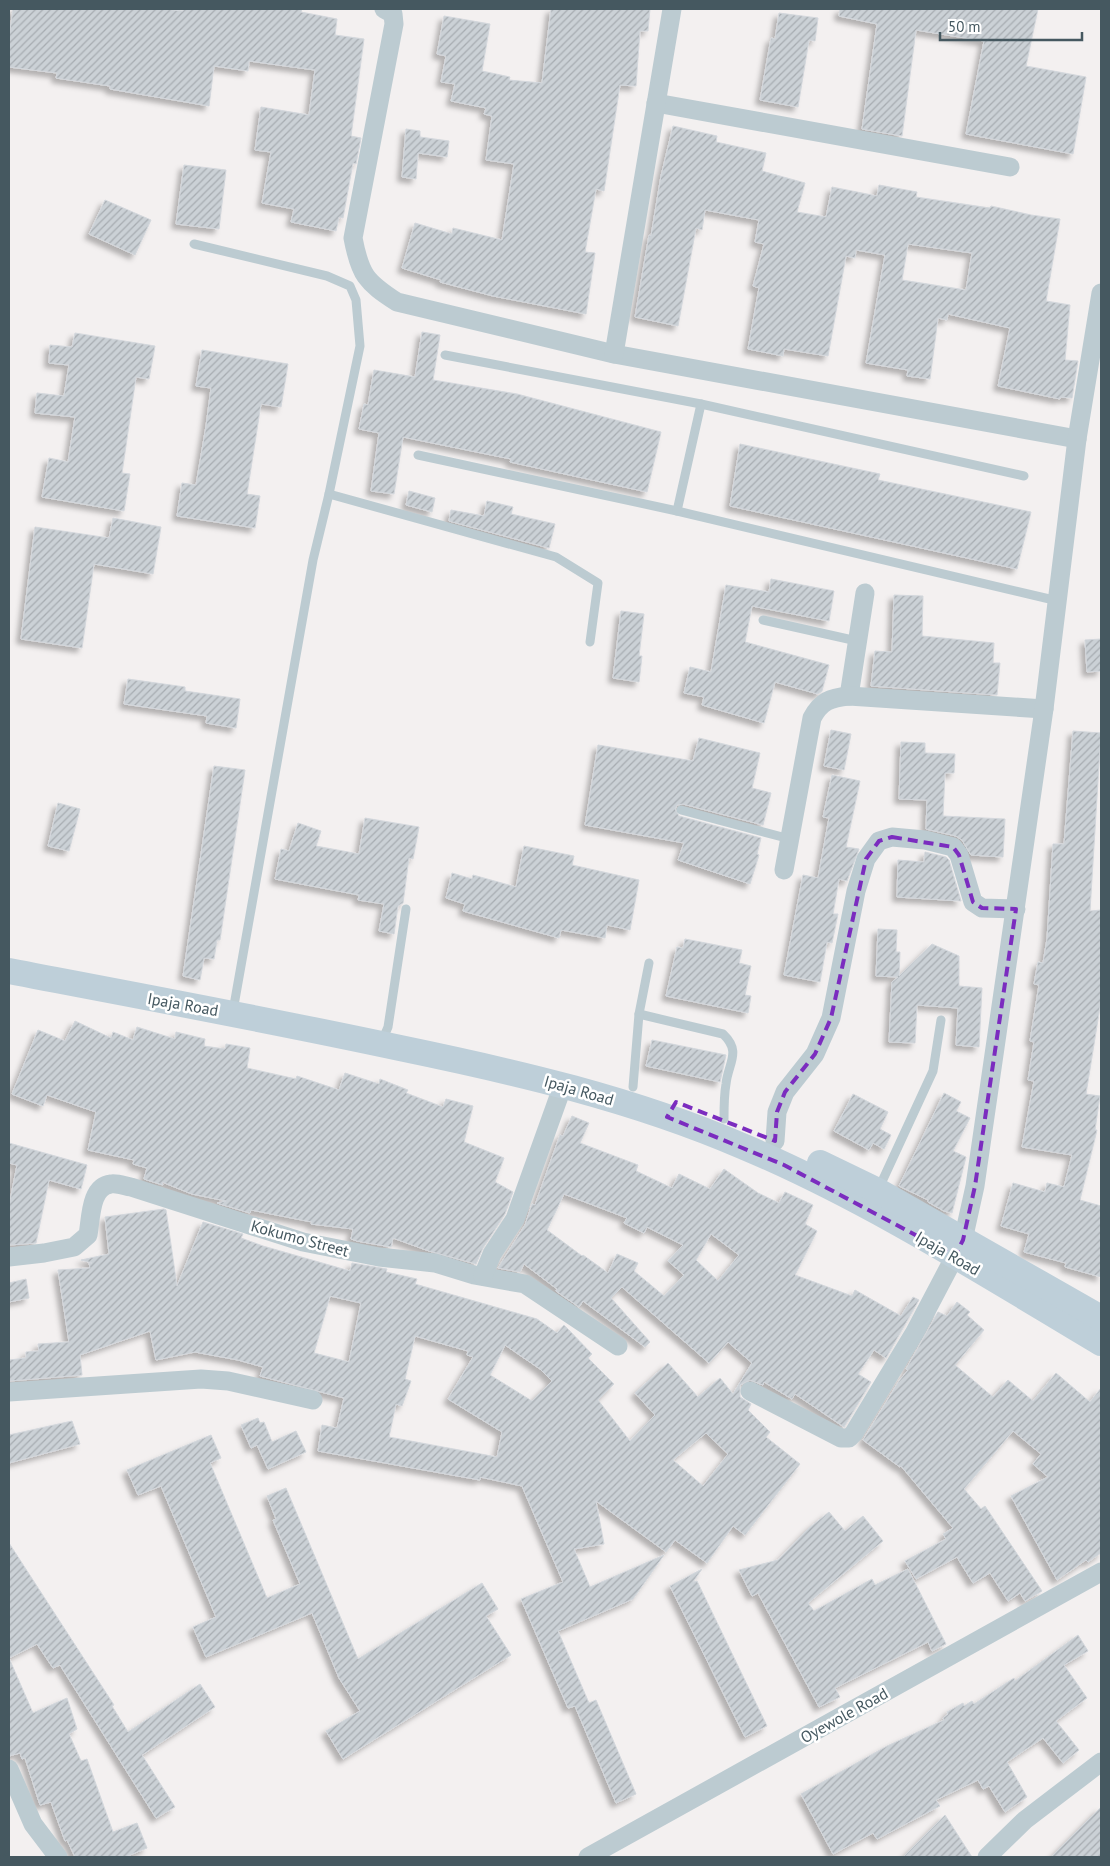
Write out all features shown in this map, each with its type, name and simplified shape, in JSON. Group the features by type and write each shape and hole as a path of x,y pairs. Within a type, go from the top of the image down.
{"main road":[{"name":"Ipaja Road","path":"9,954 384,1035 556,1065 633,1087 671,1110 742,1145 873,1200"},
{"name":"Ipaja Road","path":"9,971 234,1004"},
{"name":"Ipaja Road","path":"384,1035 496,1068 563,1085 671,1110 724,1119 775,1141 873,1200 959,1248 1101,1318"},
{"name":"Ipaja Road","path":"959,1248 1101,1343"}],"street":[{"path":"614,354 672,9"},
{"path":"391,11 394,24 353,238 358,265 374,287 397,302 614,354 1077,439"},
{"path":"656,102 1010,167"},
{"path":"750,1391 841,1438 849,1438 854,1433 915,1332 959,1248 975,1186 1044,709 1077,439 1101,293"},
{"path":"849,696 865,593"},
{"path":"784,870 812,718 819,705 825,701 831,698 849,696 1044,709"},
{"path":"775,1141 777,1112 785,1092 815,1054 831,1018 856,891 866,859 879,841 892,838 925,840 953,847 959,855 973,902 982,908 1016,909"},
{"path":"483,1276 492,1254 515,1220 563,1085"},
{"name":"Kokumo Street","path":"9,1257 44,1253 74,1246 88,1235 94,1197 101,1187 112,1184 131,1187 303,1242 379,1257 435,1263 483,1276 525,1284 618,1346"},
{"path":"9,1392 201,1379 228,1381 313,1400"},
{"name":"Oyewole Road","path":"588,1857 1101,1572"},
{"path":"987,1857 1025,1820 1101,1762"},
{"path":"9,1769 33,1824 58,1857"}],"lane":[{"path":"194,244 327,276 350,286 356,300 360,346 313,560 234,1004"},
{"path":"445,355 701,404 1024,476"},
{"path":"677,511 701,404"},
{"path":"418,454 677,511 1058,601"},
{"path":"329,494 556,556 598,583 590,642"},
{"path":"763,620 858,641"},
{"path":"680,810 790,840"},
{"path":"384,1035 406,909"},
{"path":"633,1087 639,1014 649,964"},
{"path":"639,1014 723,1034 731,1041 734,1052 726,1083 724,1119"},
{"path":"873,1200 933,1071 941,1020"}],"highlighted area":[{"path":"892,837 953,847 959,855 973,902 982,908 1016,909 975,1186 963,1240 955,1256 784,1165 667,1117 676,1102 775,1141 777,1112 785,1092 815,1054 831,1018 866,859 879,841"}],"building":[{"path":"13,9 164,9 183,11 183,9 302,9 301,12 337,19 335,35 364,39 351,136 361,138 356,164 353,163 343,218 339,217 336,231 291,222 294,209 262,203 271,152 255,150 261,107 309,115 315,70 249,61 248,71 214,66 209,106 110,89 110,86 56,78 57,73 9,67 9,38"},
{"path":"551,9 650,9 648,31 640,31 636,86 620,85 604,191 596,189 585,252 595,253 586,314 493,296 440,282 441,280 402,268 415,223 452,234 453,228 502,240 514,164 486,160 492,116 484,114 486,108 451,101 455,84 441,82 446,56 437,54 444,16 490,24 482,71 510,77 509,80 542,83"},
{"path":"840,9 1038,9 1026,66 1086,77 1073,154 966,134 984,41 916,30 902,136 862,129 877,24 839,16"},
{"path":"779,13 818,18 815,41 809,40 798,107 760,100 771,38 775,39"},
{"path":"673,126 717,136 716,142 766,153 762,171 805,183 797,212 826,217 832,187 877,196 879,185 917,192 916,197 990,208 991,206 1060,219 1046,301 1070,305 1065,360 1078,361 1072,398 1060,397 1060,399 998,386 1010,328 948,314 947,320 938,318 930,379 907,376 908,370 866,363 885,255 856,250 855,258 846,256 828,356 784,349 783,356 748,349 759,288 753,286 764,244 755,242 759,220 705,210 702,230 696,228 678,326 635,317 661,176","holes":["908,244 972,253 966,290 902,280"]},
{"path":"406,129 420,131 420,137 449,141 447,157 418,153 416,179 402,177"},
{"path":"184,165 226,170 219,229 176,224"},
{"path":"105,200 151,220 135,255 89,234"},
{"path":"422,332 440,335 433,380 517,394 661,432 647,492 510,462 511,459 403,437 394,494 371,491 379,433 359,429 364,404 368,405 374,370 415,377"},
{"path":"75,333 155,346 149,379 136,377 122,473 130,474 124,511 42,497 49,458 68,462 75,417 35,413 37,393 64,396 69,365 49,363 50,345 72,347"},
{"path":"202,350 288,364 281,407 261,404 247,494 260,496 255,528 177,516 182,483 196,485 206,426 211,388 196,386"},
{"path":"740,444 880,474 878,480 1031,512 1017,569 730,506"},
{"path":"409,491 435,498 432,512 406,505"},
{"path":"487,501 513,507 511,514 555,524 549,548 449,521 451,510 484,516"},
{"path":"113,518 161,527 153,574 94,564 82,648 21,639 35,527 109,538"},
{"path":"771,579 834,591 829,621 752,606 745,642 829,665 822,691 818,694 775,682 764,723 702,705 704,697 684,693 690,667 711,672 726,585 769,592"},
{"path":"894,595 923,596 922,636 994,643 993,663 1000,663 997,695 871,686 875,651 892,652"},
{"path":"621,611 644,614 639,656 642,656 639,682 613,678"},
{"path":"1101,639 1101,671 1087,672 1085,640"},
{"path":"128,679 185,687 185,691 240,699 236,728 206,723 207,716 124,704"},
{"path":"831,730 851,734 844,770 824,766"},
{"path":"1073,731 1101,733 1090,911 1101,910 1101,1001 1086,1094 1100,1096 1095,1130 1097,1130 1080,1200 1101,1206 1101,1277 1065,1267 1066,1263 1024,1252 1029,1234 1001,1226 1013,1183 1045,1192 1047,1183 1064,1187 1072,1155 1022,1147 1034,1081 1028,1080 1034,1042 1030,1041 1039,985 1034,984 1038,962 1043,963 1047,939 1053,844 1064,844"},
{"path":"699,738 760,753 752,788 771,793 763,825 683,804 677,805 675,809 679,816 761,838 757,854 759,855 750,884 678,860 684,843 585,825 598,745 693,761"},
{"path":"901,742 925,743 925,753 955,754 954,773 945,773 943,816 1005,819 1003,857 971,855 962,840 956,836 926,829 927,800 899,799"},
{"path":"214,766 245,770 220,940 217,940 214,959 204,958 200,980 183,976"},
{"path":"832,775 860,781 846,847 859,849 847,881 839,879 833,914 838,914 832,943 827,942 820,982 784,975 803,875 818,878 829,818 823,817"},
{"path":"58,803 80,809 69,851 48,846"},
{"path":"365,818 419,827 413,859 409,858 403,903 398,906 394,934 379,931 384,904 358,900 359,895 275,879 281,849 289,851 298,823 321,831 316,846 359,854"},
{"path":"524,846 574,856 572,865 639,880 630,930 607,925 605,938 561,930 559,938 463,911 465,904 446,898 452,873 472,879 473,875 516,887"},
{"path":"925,852 946,857 949,860 961,901 897,897 898,860 924,862"},
{"path":"878,929 897,930 896,952 900,952 899,976 932,944 959,956 959,986 982,988 979,1047 956,1045 958,1008 917,1005 915,1043 889,1042 892,982 898,977 876,976"},
{"path":"685,939 742,950 739,963 751,966 745,995 751,996 748,1013 666,996 677,947 683,948"},
{"path":"75,1021 111,1038 113,1032 133,1040 137,1027 175,1039 176,1032 205,1039 204,1046 225,1049 226,1044 250,1048 247,1068 296,1079 297,1076 339,1090 345,1073 379,1084 380,1079 408,1090 406,1093 443,1107 446,1099 473,1106 464,1142 504,1158 495,1182 513,1192 505,1214 483,1248 476,1264 429,1251 393,1238 391,1247 357,1241 351,1239 353,1229 311,1224 312,1222 251,1210 250,1213 217,1203 226,1201 192,1194 162,1182 163,1185 144,1179 147,1168 133,1164 134,1160 88,1150 96,1112 47,1095 43,1106 12,1094 38,1030 65,1041"},
{"path":"652,1040 726,1055 720,1082 646,1066"},
{"path":"944,1093 961,1102 956,1111 970,1118 953,1151 966,1157 952,1213 944,1211 928,1202 928,1200 899,1186"},
{"path":"853,1094 888,1112 880,1129 891,1135 884,1149 873,1143 869,1150 834,1131"},
{"path":"572,1116 589,1123 580,1143 638,1165 636,1171 672,1188 679,1174 710,1189 724,1169 758,1193 779,1203 785,1192 813,1205 805,1224 817,1231 795,1275 852,1296 855,1290 901,1316 913,1297 919,1300 886,1358 874,1350 858,1374 871,1382 844,1427 795,1394 792,1399 764,1382 763,1385 750,1380 740,1385 740,1397 751,1404 748,1410 770,1432 766,1437 800,1464 745,1535 733,1526 707,1563 675,1540 666,1552 596,1501 604,1544 574,1549 590,1587 664,1555 633,1599 558,1631 589,1703 596,1700 636,1794 616,1803 575,1706 568,1708 521,1599 563,1582 522,1486 480,1477 480,1480 318,1451 322,1425 337,1428 344,1398 260,1376 263,1367 238,1360 195,1352 156,1360 150,1331 80,1355 82,1375 9,1381 9,1360 26,1358 26,1352 39,1351 38,1344 69,1342 58,1270 90,1268 89,1263 92,1263 81,1260 109,1254 105,1217 164,1209 166,1210 177,1286 203,1222 243,1234 241,1238 263,1246 350,1271 352,1263 387,1269 386,1272 417,1279 415,1284 537,1319 557,1333 564,1325 592,1354 588,1358 614,1384 598,1400 630,1441 655,1415 635,1393 668,1363 698,1397 720,1378 733,1394 752,1363 728,1342 709,1363 622,1287 611,1298 650,1342 645,1347 583,1301 579,1307 556,1291 557,1289 524,1264 520,1272 498,1268 525,1225 532,1204 535,1205 560,1135 563,1136","holes":["564,1194 627,1218 624,1223 644,1233 647,1227 683,1245 668,1261 684,1275 664,1296 634,1271 638,1263 617,1254 608,1273 547,1230","711,1234 739,1255 718,1281 696,1260","330,1296 361,1303 349,1362 314,1353","415,1336 468,1351 467,1355 473,1357 448,1399 502,1432 497,1457 389,1437 396,1404 402,1406 411,1381 405,1379","505,1345 540,1369 552,1381 532,1401 490,1375","706,1433 728,1454 703,1486 673,1460"]},
{"path":"9,1143 87,1165 81,1189 49,1180 36,1243 9,1245 9,1206 17,1165 9,1163"},
{"path":"26,1279 29,1298 9,1302 9,1283"},
{"path":"957,1302 970,1312 967,1315 984,1330 955,1365 993,1397 1008,1380 1033,1401 1056,1373 1090,1402 1101,1388 1101,1553 1088,1562 1086,1560 1057,1580 1011,1496 1048,1477 1033,1464 1041,1454 1013,1431 964,1489 981,1509 985,1506 1042,1591 1025,1601 1020,1593 1008,1601 990,1573 973,1583 957,1557 916,1579 905,1561 946,1539 943,1534 953,1528 901,1466 863,1440 899,1381 908,1370 906,1369 938,1312 947,1316"},
{"path":"258,1418 260,1423 264,1422 272,1442 296,1431 306,1452 268,1469 257,1445 251,1448 241,1425"},
{"path":"72,1421 80,1444 9,1463 9,1435"},
{"path":"211,1435 221,1458 210,1463 267,1598 300,1584 273,1520 276,1519 267,1496 286,1488 358,1659 482,1583 498,1609 486,1616 511,1655 343,1759 326,1731 360,1711 339,1678 312,1613 206,1657 193,1627 216,1617 161,1486 138,1495 127,1470"},
{"path":"829,1512 845,1531 863,1516 883,1541 808,1603 814,1611 872,1579 875,1585 908,1569 946,1644 932,1651 928,1642 835,1688 840,1697 819,1707 758,1593 752,1596 739,1570 778,1560 809,1528"},
{"path":"9,1543 114,1705 112,1706 128,1732 200,1684 215,1707 142,1755 175,1807 156,1818 60,1665 53,1668 37,1644 9,1658"},
{"path":"702,1569 693,1582 697,1581 767,1726 745,1737 670,1586"},
{"path":"1078,1635 1088,1651 1064,1665 1087,1698 1056,1721 1079,1750 1063,1763 1043,1738 1007,1762 1027,1797 1005,1812 989,1786 983,1789 978,1780 936,1800 940,1806 877,1839 873,1833 833,1854 801,1794 887,1746 944,1720 943,1718 948,1714 947,1712 963,1703 964,1706 972,1701 974,1704 1014,1678 1015,1681"},
{"path":"9,1658 33,1713 67,1698 77,1729 69,1734 81,1761 87,1759 113,1832 137,1823 147,1848 125,1857 75,1857 67,1840 65,1841 51,1802 40,1805 25,1758 22,1759 20,1753 9,1756"},
{"path":"1101,1807 1101,1857 1051,1857"},
{"path":"945,1815 972,1857 903,1857"}]}
